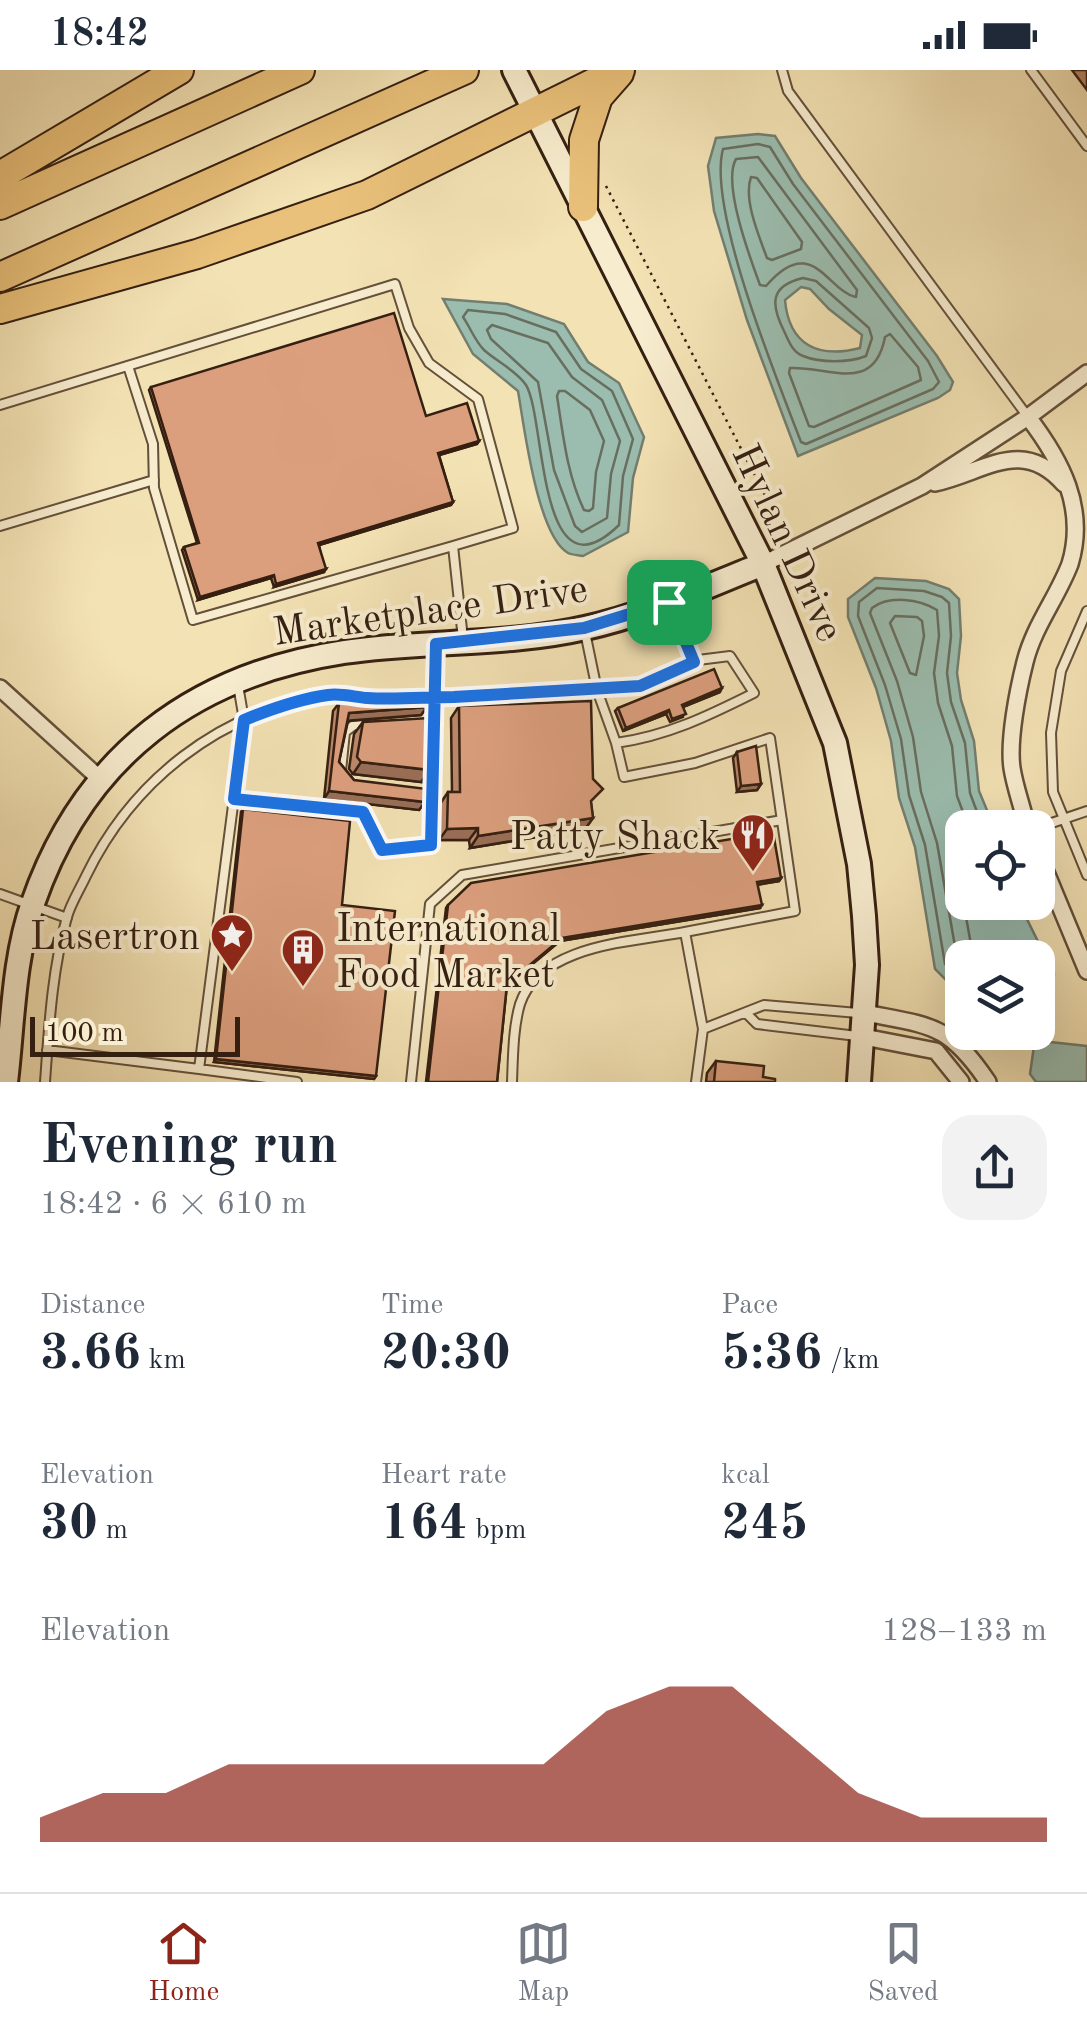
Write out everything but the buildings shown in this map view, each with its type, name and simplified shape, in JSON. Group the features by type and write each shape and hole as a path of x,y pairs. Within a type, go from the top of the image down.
{"highway":[{"path":"0,176 179,70"},
{"path":"0,205 300,70"},
{"path":"0,277 464,70"},
{"path":"0,309 197,254 367,195 532,107 621,70"},
{"path":"583,207 584,140 598,98 621,70"}],"main road":[{"name":"Hylan Drive","path":"514,70 763,564 835,743 858,864 867,965 859,1082"},
{"name":"Marketplace Drive","path":"6,1082 16,988 32,905 61,840 99,778 176,712 238,680 291,661 349,651 584,628 669,602 763,564"}],"street":[{"name":"Marketplace Drive","path":"763,564 922,486 1087,373"},
{"path":"1023,810 1012,765 1025,660 1070,563 1082,526 1065,470 1028,417"},
{"name":"Marketplace Drive","path":"922,486 1008,459 1024,459 1043,464 1072,494"},
{"path":"5,693 99,778"},
{"path":"1055,894 1087,971"},
{"path":"865,1025 936,1051 961,1082"},
{"path":"865,1025 940,1029 966,1050 988,1082"}],"lane":[{"path":"782,70 788,91 1028,417"},
{"path":"1032,70 1087,146"},
{"path":"0,405 395,284 409,328 429,363 478,398 513,528 193,620 154,480 154,444 128,366"},
{"path":"0,526 154,480"},
{"path":"454,546 464,642"},
{"path":"669,602 694,662"},
{"path":"1087,612 1060,671 1051,732 1052,792 1087,875"},
{"path":"512,1082 520,1005 529,988 565,956 795,911 770,738 694,762 624,777 597,690 584,628"},
{"path":"234,799 363,812 382,850 431,845 436,644"},
{"path":"44,1082 51,1002 66,918 97,854 122,815 153,780 188,751 274,707 328,695 433,697 640,686 694,662 730,656 754,693 687,726 651,738 616,742"},
{"path":"199,1069 244,720 238,680"},
{"path":"413,723 433,722"},
{"path":"349,781 341,771 345,732 354,725 374,724"},
{"path":"415,789 432,790"},
{"path":"1055,822 1087,812"},
{"path":"411,1082 430,904 462,875 782,820"},
{"path":"0,894 66,918"},
{"path":"685,932 703,1030 696,1082"},
{"path":"703,1030 764,1004 865,1025"},
{"path":"747,1014 757,1024 865,1025"},
{"path":"47,1050 297,1082"}],"path":[{"path":"606,186 771,507 763,564"}],"water":[{"path":"775,136 801,178 937,356 953,382 950,390 798,456 747,320 714,211 708,166 716,138","holes":["801,287 810,289 862,335 860,348 819,350 799,338 792,328 785,300"]},
{"path":"443,299 507,304 564,324 588,362 619,383 644,437 633,478 628,532 583,556 568,553 557,542 540,503 518,391 473,354"},
{"path":"875,578 926,581 949,589 959,599 957,673 974,741 979,791 987,810 945,810 945,920 1027,920 1037,940 945,940 945,979 935,969 915,847 899,798 891,741 876,688 848,617 848,599"},
{"path":"1055,1043 1087,1046 1087,1082 1036,1082 1030,1074 1033,1050 1055,1050"}],"place":[{"name":"Patty Shack","path":"753,873"},
{"name":"Lasertron","path":"232,973"},
{"name":"International Food Market","path":"303,988"}],"route":[{"path":"669,602 584,628 436,644 433,697 431,845 382,850 363,812 234,799 244,720 274,707 328,695 367,698 390,697 433,697 454,697 640,686 694,662 669,602"}]}
